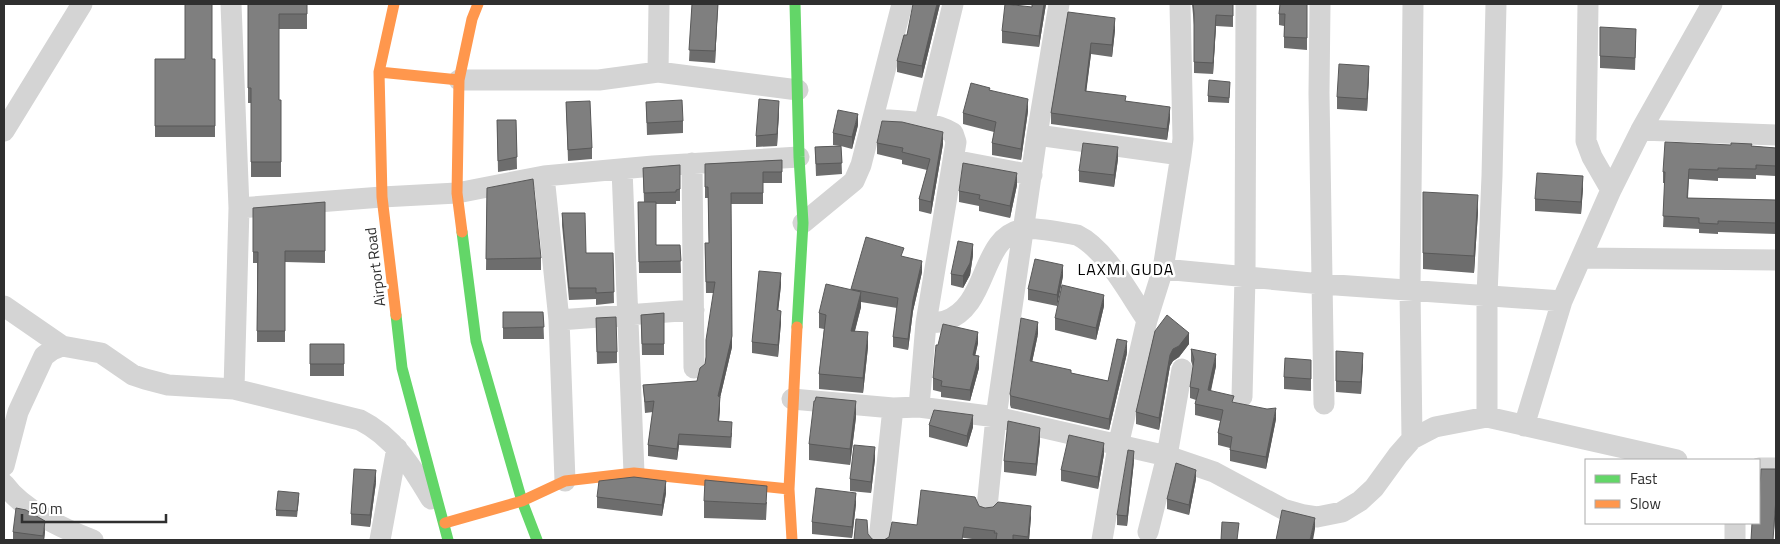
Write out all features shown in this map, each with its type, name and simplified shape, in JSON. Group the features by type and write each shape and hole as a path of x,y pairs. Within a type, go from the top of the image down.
{"main road":[{"name":"Airport Road","path":"394,4 379,72 382,196 402,368 446,532"},
{"path":"478,4 472,20 459,80 457,193 476,341 522,501 537,540"},
{"path":"792,540 789,489 792,399 803,223 799,157 795,4"},
{"path":"379,72 459,80"},
{"path":"446,532 565,481 634,473 789,489"}],"street":[{"path":"4,131 82,4"},
{"path":"231,4 239,208 234,389"},
{"path":"658,4 658,72"},
{"path":"803,223 854,181 861,165 874,118 902,4"},
{"path":"924,124 953,4"},
{"path":"987,507 996,418 1037,135 1059,4"},
{"path":"1102,540 1118,446 1147,320 1163,269 1181,155 1183,139 1180,4"},
{"path":"1242,397 1245,277 1246,4"},
{"path":"1320,4 1319,93 1324,404"},
{"path":"1412,4 1410,290 1412,439"},
{"path":"1487,417 1486,295 1492,176 1496,4"},
{"path":"1588,4 1586,141 1592,157 1611,190"},
{"path":"1524,426 1562,301 1611,190 1641,130 1712,4"},
{"path":"459,80 599,80 658,72 798,90"},
{"path":"874,118 924,124 947,130 953,133 956,142 926,323 919,407"},
{"path":"1641,130 1776,135"},
{"path":"1037,135 1181,155"},
{"path":"239,208 382,196 457,193 544,176 692,163 799,157"},
{"path":"953,160 1032,175"},
{"path":"692,163 694,368"},
{"path":"622,169 634,473"},
{"path":"544,176 559,320 565,481"},
{"path":"926,323 944,321 955,316 969,305 982,282 1000,241 1008,234 1024,229 1077,235 1089,242 1105,259 1147,320"},
{"path":"1582,258 1776,260"},
{"path":"1163,269 1322,284 1562,301"},
{"path":"4,306 62,346 101,353 133,375 168,385 234,389 360,420 374,427 410,464 446,532"},
{"path":"559,320 694,310"},
{"path":"4,466 18,412 44,356 62,346"},
{"path":"1148,532 1167,456 1182,370"},
{"path":"792,399 893,408 919,407 996,418 1167,456 1214,472 1283,509 1317,517 1342,512 1360,501 1374,488 1412,439 1435,426 1487,417 1672,459"},
{"path":"879,540 893,408"},
{"path":"380,540 396,448"},
{"path":"1760,468 1776,468"},
{"path":"4,484 12,495 32,510 73,533 93,540"},
{"path":"1735,524 1735,540"}],"building":[{"path":"185,4 212,4 212,59 215,59 215,126 155,126 155,59 185,59"},
{"path":"248,4 307,4 307,14 279,14 281,162 251,162 251,88 248,88"},
{"path":"692,4 718,4 715,51 689,50"},
{"path":"913,4 937,4 922,66 897,61 904,35 907,35"},
{"path":"1005,4 1032,7 1032,4 1044,4 1039,36 1002,31"},
{"path":"1193,4 1233,4 1233,16 1216,15 1213,63 1194,62"},
{"path":"1280,4 1307,4 1307,38 1284,37 1285,14 1279,14"},
{"path":"1068,12 1115,18 1112,45 1091,43 1085,91 1126,96 1125,101 1170,107 1167,129 1051,113"},
{"path":"1600,27 1636,29 1635,58 1600,56"},
{"path":"1339,64 1369,66 1367,99 1337,97"},
{"path":"1209,80 1230,82 1229,98 1208,96"},
{"path":"971,83 990,88 989,90 1028,99 1021,149 992,143 996,122 963,113"},
{"path":"759,99 779,101 777,134 756,136"},
{"path":"682,100 683,121 647,123 646,102"},
{"path":"590,101 592,148 568,150 566,102"},
{"path":"838,110 858,114 852,137 833,133"},
{"path":"497,120 516,120 517,157 498,161"},
{"path":"882,121 902,122 943,132 931,202 919,199 930,159 902,152 903,148 877,143"},
{"path":"1665,142 1752,144 1751,146 1776,148 1776,166 1756,165 1756,169 1689,169 1687,198 1776,200 1776,223 1718,221 1718,224 1699,223 1699,218 1663,216"},
{"path":"1083,143 1118,147 1114,175 1079,171"},
{"path":"841,146 842,163 816,164 815,147"},
{"path":"782,160 782,172 763,172 763,193 731,193 732,336 718,396 720,397 718,421 732,422 731,437 679,434 677,449 648,445 654,401 645,402 643,385 697,381 700,368 705,364 706,340 715,282 706,282 705,243 709,243 708,187 705,187 705,164"},
{"path":"963,163 1017,173 1010,206 979,199 980,195 959,191"},
{"path":"680,165 680,189 676,190 676,192 644,193 643,168"},
{"path":"1537,173 1583,176 1581,202 1535,199"},
{"path":"533,179 541,258 486,259 487,188"},
{"path":"1423,192 1478,195 1474,256 1423,253"},
{"path":"325,202 325,251 285,251 285,331 257,331 258,252 253,252 253,208"},
{"path":"638,202 656,202 656,245 680,245 681,261 639,262"},
{"path":"562,213 585,213 586,253 613,253 614,292 596,293 596,288 569,288"},
{"path":"866,237 904,248 901,256 922,261 913,300 908,339 893,337 898,298 851,289"},
{"path":"958,241 973,244 970,263 963,276 951,274"},
{"path":"1035,259 1063,265 1057,295 1028,289"},
{"path":"759,271 781,273 777,310 781,311 778,345 752,342"},
{"path":"826,284 861,292 851,331 868,332 863,378 819,374 826,315 819,313"},
{"path":"1062,285 1104,295 1096,328 1055,318"},
{"path":"503,312 543,312 544,327 503,328"},
{"path":"664,313 664,344 642,344 641,315"},
{"path":"1167,315 1189,333 1179,346 1173,349 1170,355 1159,418 1136,412 1155,331"},
{"path":"616,317 617,352 597,352 596,318"},
{"path":"1021,318 1038,322 1030,361 1071,370 1071,373 1108,381 1117,339 1127,341 1109,419 1011,396"},
{"path":"943,324 978,332 973,355 979,356 970,390 941,386 942,381 933,378 936,345 938,345"},
{"path":"310,344 344,344 344,364 310,364"},
{"path":"1191,349 1216,354 1208,390 1234,396 1232,402 1267,409 1276,408 1266,457 1230,450 1232,437 1218,433 1223,410 1195,404 1199,389 1190,387 1194,359"},
{"path":"1336,351 1363,353 1361,382 1336,381"},
{"path":"1285,358 1311,360 1311,379 1284,377"},
{"path":"816,397 856,401 850,449 809,444"},
{"path":"934,410 973,415 967,436 929,425"},
{"path":"1008,421 1040,428 1036,464 1004,461"},
{"path":"1069,435 1104,443 1098,477 1061,470"},
{"path":"854,445 875,447 871,482 850,479"},
{"path":"1128,450 1134,451 1127,516 1117,515"},
{"path":"1176,463 1196,470 1189,505 1167,499"},
{"path":"354,469 376,470 370,515 351,514"},
{"path":"1761,469 1776,469 1773,540 1751,540 1752,524 1760,524"},
{"path":"634,477 666,481 662,505 597,497 599,481"},
{"path":"705,480 767,486 766,504 704,501"},
{"path":"816,488 856,493 852,527 812,522"},
{"path":"921,490 975,497 979,506 985,508 993,507 998,502 1031,506 1028,537 1013,535 1013,540 996,540 997,533 994,533 995,531 964,527 962,540 884,540 889,537 892,522 917,525"},
{"path":"278,491 299,493 297,511 276,510"},
{"path":"16,508 26,510 45,521 43,536 13,532"},
{"path":"1282,510 1315,518 1310,540 1276,540"},
{"path":"856,519 867,520 868,534 875,540 854,540"},
{"path":"1222,522 1239,523 1237,540 1221,540"}],"traffic: fast":[{"path":"795,4 799,157 803,223 797,327"},
{"path":"462,232 476,341 522,501 537,540"},
{"path":"396,315 402,368 448,540"}],"traffic: slow":[{"path":"394,4 379,72 382,197 396,315"},
{"path":"462,232 457,193 459,80 472,19 478,4"},
{"path":"379,72 459,80"},
{"path":"792,540 789,489 797,327"},
{"path":"445,523 522,501 565,481 634,473 789,489"}],"district":[{"name":"LAXMI GUDA","path":"1126,269"}]}
